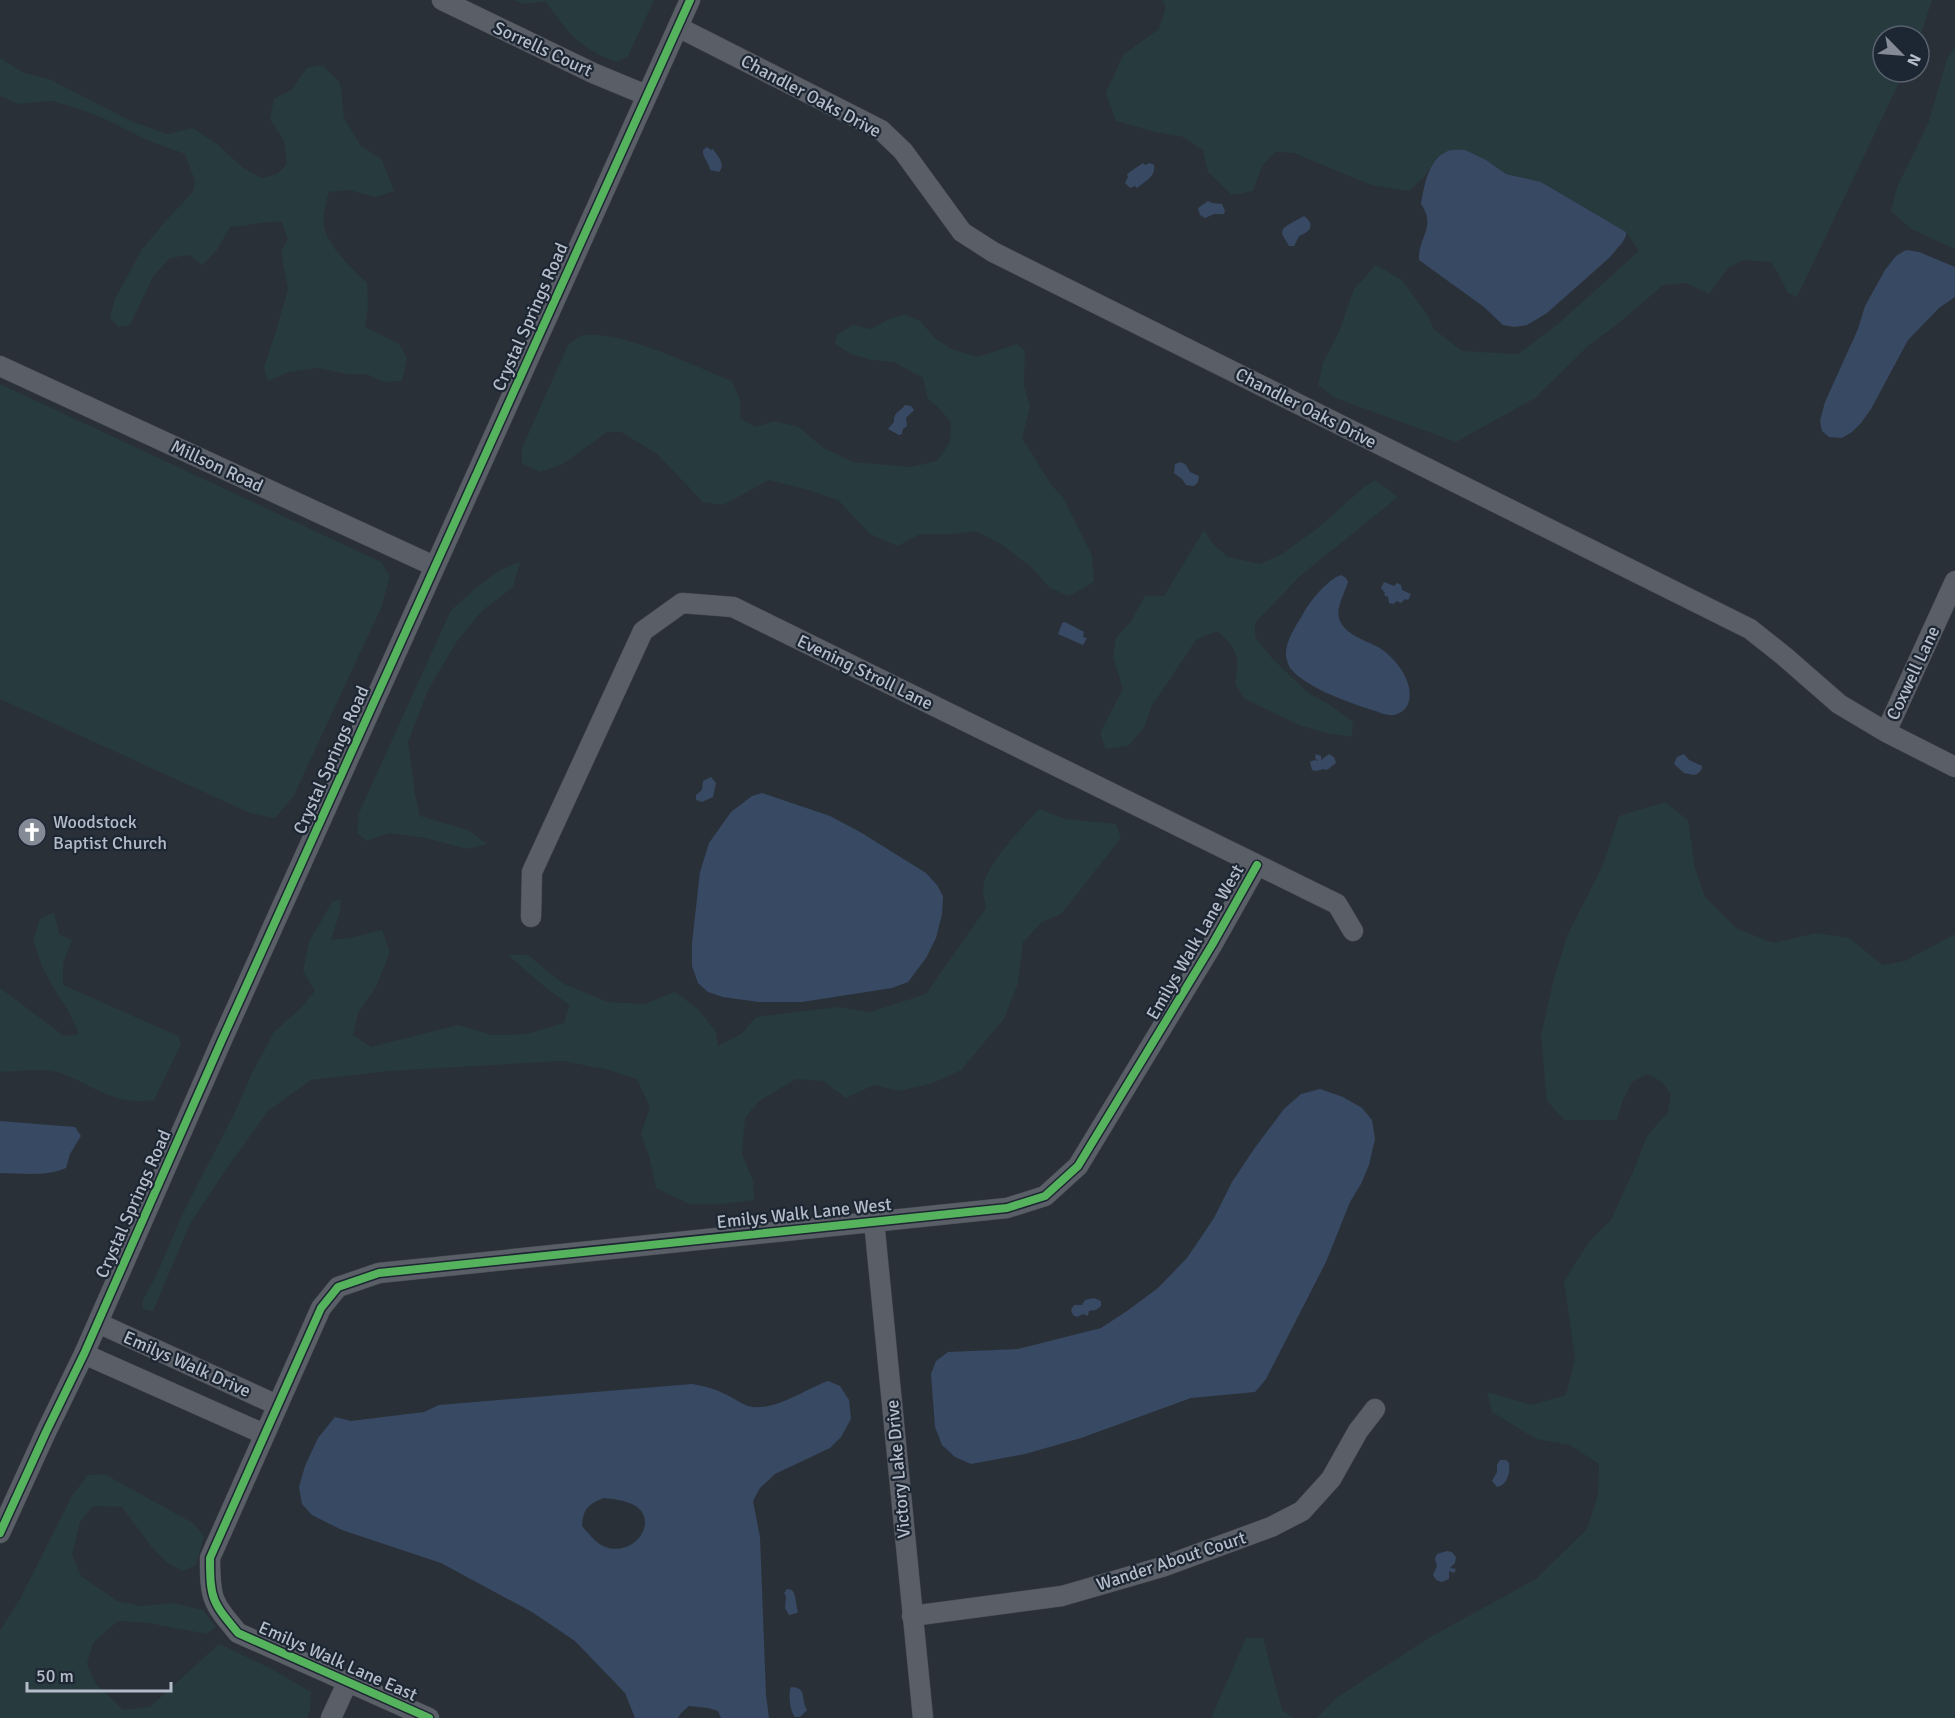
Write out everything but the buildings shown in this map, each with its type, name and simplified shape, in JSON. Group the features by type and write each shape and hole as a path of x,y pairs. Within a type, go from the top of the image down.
{"street":[{"name":"Sorrells Court","path":"442,0 593,73 646,95"},
{"name":"Crystal Springs Road","path":"0,1533 98,1323 220,1042 690,0"},
{"name":"Chandler Oaks Drive","path":"678,27 881,130 903,151 962,232 993,252 1750,629 1839,704 1886,732 1955,767"},
{"name":"Millson Road","path":"0,366 434,566"},
{"name":"Coxwell Lane","path":"1886,732 1955,581"},
{"name":"Evening Stroll Lane","path":"531,917 532,872 643,631 682,603 733,607 1337,904 1353,931"},
{"name":"Emilys Walk Lane West","path":"264,1434 321,1308 338,1287 379,1273 1007,1208 1045,1197 1078,1166 1212,945 1257,865"},
{"name":"Victory Lake Drive","path":"874,1221 923,1718"},
{"name":"Emilys Walk Drive","path":"98,1323 277,1405"},
{"name":"Emilys Walk Drive","path":"84,1354 264,1434"},
{"name":"Wander About Court","path":"912,1616 1062,1596 1162,1567 1271,1527 1302,1511 1331,1479 1358,1431 1375,1409"},
{"name":"Emilys Walk Lane East","path":"264,1434 210,1558 210,1590 217,1607 238,1633 429,1718"},
{"path":"331,1718 348,1681"}],"green space":[{"path":"513,0 654,0 628,56 617,62 583,45 545,1 525,4"},
{"path":"1162,0 1932,0 1924,24 1871,24 1871,84 1898,84 1797,297 1788,293 1771,262 1743,260 1728,268 1709,294 1686,283 1663,285 1587,347 1535,398 1456,442 1335,398 1318,385 1323,363 1339,332 1354,289 1376,265 1402,280 1428,316 1434,329 1462,351 1518,354 1558,324 1639,251 1626,232 1541,182 1506,174 1486,160 1437,158 1424,177 1409,191 1371,185 1294,153 1275,152 1262,166 1253,191 1232,195 1208,172 1203,150 1183,137 1116,121 1106,93 1123,55 1159,29 1166,7"},
{"path":"1955,46 1955,249 1911,229 1891,211 1897,187 1928,124 1947,59"},
{"path":"0,58 24,73 49,79 133,122 167,134 193,128 217,144 243,168 262,178 277,174 287,164 284,141 270,119 274,99 291,90 307,68 322,65 340,83 344,118 360,145 382,160 394,191 376,197 349,190 329,192 324,221 325,230 332,245 367,283 368,306 365,327 399,344 407,358 402,381 385,382 366,374 347,374 318,368 289,372 268,381 264,367 288,289 281,252 288,239 282,222 230,227 217,250 202,265 190,255 170,258 154,275 130,325 118,327 110,318 115,299 142,249 193,192 195,181 185,154 147,140 77,108 51,101 19,104 0,96"},
{"path":"905,314 920,321 935,338 951,349 978,357 1017,344 1025,351 1024,386 1030,407 1022,438 1052,486 1063,497 1092,556 1094,582 1069,596 1050,588 1030,566 1001,544 976,531 954,534 920,534 898,546 870,534 838,500 769,480 723,505 703,502 657,454 621,432 607,432 563,464 540,472 522,463 522,448 568,345 584,335 601,335 639,344 732,381 740,400 740,419 756,427 774,421 799,427 822,447 853,462 911,467 937,461 950,442 951,423 928,399 923,378 894,362 871,360 851,354 835,344 837,335 853,325 871,329"},
{"path":"0,384 381,562 390,576 381,608 293,797 275,818 250,813 0,699"},
{"path":"1375,480 1398,497 1301,575 1255,623 1255,637 1272,658 1308,693 1327,703 1353,722 1352,737 1326,733 1299,725 1245,699 1235,684 1236,654 1217,631 1196,640 1151,707 1144,728 1128,746 1106,749 1100,733 1123,689 1113,657 1116,638 1131,621 1145,596 1164,596 1204,530 1212,543 1228,557 1260,564 1282,554 1319,527"},
{"path":"520,562 513,587 482,611 457,641 428,690 408,742 420,816 468,830 487,844 467,849 426,838 389,833 367,841 357,833 359,813 451,610 492,576"},
{"path":"1665,802 1688,820 1695,868 1705,897 1736,928 1773,943 1817,933 1849,938 1883,965 1905,961 1955,934 1955,1718 1317,1718 1336,1698 1432,1636 1536,1579 1587,1529 1598,1495 1599,1464 1570,1445 1536,1439 1492,1412 1487,1392 1531,1405 1566,1395 1575,1359 1564,1281 1589,1242 1611,1220 1647,1136 1668,1112 1671,1094 1662,1082 1647,1074 1632,1082 1617,1120 1564,1120 1547,1101 1541,1036 1553,982 1567,936 1603,865 1619,816"},
{"path":"1039,809 1065,819 1116,824 1121,838 1061,914 1042,922 1023,942 1018,983 1004,1019 961,1070 933,1083 899,1091 874,1085 846,1098 823,1081 796,1079 759,1101 745,1118 742,1154 753,1181 754,1200 722,1204 689,1204 656,1188 650,1159 641,1134 650,1107 637,1079 605,1069 562,1061 389,1071 311,1080 268,1111 190,1224 153,1311 143,1309 143,1300 184,1211 274,1032 301,1008 315,991 303,971 309,942 332,902 341,899 339,915 331,940 382,930 390,952 376,987 358,1013 353,1035 371,1047 458,1025 492,1035 527,1034 564,1023 570,1005 546,988 508,955 528,955 562,983 608,1002 644,1004 675,992 698,1009 716,1032 718,1046 741,1034 756,1017 838,1007 870,1012 926,994 986,908 983,889 990,869 1005,847"},
{"path":"54,912 59,934 72,940 63,963 63,985 178,1036 181,1044 154,1100 116,1098 55,1071 0,1072 0,988 64,1036 79,1034 42,966 33,940 40,919"},
{"path":"104,1474 193,1523 204,1536 196,1565 183,1571 166,1562 122,1507 93,1506 80,1522 72,1555 81,1576 117,1601 141,1606 173,1603 203,1610 216,1627 207,1634 148,1623 118,1621 93,1643 87,1664 96,1684 123,1710 150,1707 219,1644 268,1667 311,1692 307,1718 0,1718 0,1631 21,1597 72,1496 88,1475"},
{"path":"1246,1638 1263,1638 1282,1710 1294,1718 1211,1718"}],"water":[{"path":"707,147 713,149 720,160 722,166 719,172 710,170 703,153"},
{"path":"1450,150 1465,150 1486,160 1506,174 1541,182 1626,232 1622,243 1609,258 1547,313 1527,325 1514,327 1503,325 1484,307 1419,260 1419,252 1427,226 1427,219 1421,204 1431,167 1440,156"},
{"path":"1143,163 1154,165 1153,173 1137,188 1135,186 1130,188 1125,183 1127,174"},
{"path":"1208,201 1222,204 1224,214 1214,214 1205,218 1200,215 1198,208"},
{"path":"1304,216 1310,222 1310,228 1299,236 1294,246 1289,246 1282,234 1283,229"},
{"path":"1906,250 1919,252 1955,267 1955,297 1939,308 1908,340 1871,409 1861,423 1842,438 1829,437 1822,431 1820,421 1825,402 1858,329 1865,306 1885,270 1896,256"},
{"path":"905,405 911,406 914,410 906,418 907,426 899,435 888,429 894,422 896,414"},
{"path":"1181,462 1190,472 1199,476 1194,486 1186,485 1174,473 1175,464"},
{"path":"1341,575 1348,582 1338,614 1341,624 1361,639 1384,651 1407,679 1410,696 1408,704 1398,714 1385,714 1328,694 1306,682 1288,665 1287,645 1297,624 1319,592 1330,581"},
{"path":"1384,582 1394,586 1397,583 1401,585 1402,590 1411,594 1408,600 1405,599 1401,603 1397,601 1393,604 1389,603 1388,597 1384,595 1381,588"},
{"path":"1065,622 1084,632 1083,637 1087,638 1083,645 1058,634 1062,623"},
{"path":"1316,754 1321,756 1321,760 1329,754 1334,757 1336,763 1327,770 1312,770 1310,762 1318,761 1315,758"},
{"path":"1684,754 1689,760 1702,766 1698,773 1694,775 1684,773 1674,764 1677,757"},
{"path":"711,777 716,783 713,797 702,802 696,800 696,795 702,790 703,781"},
{"path":"762,793 830,816 926,873 937,885 943,896 942,914 936,938 926,958 908,982 892,988 802,1002 759,1002 723,997 708,992 698,983 692,966 692,943 700,872 709,843 731,812 752,796"},
{"path":"1320,1089 1343,1097 1362,1108 1372,1120 1375,1139 1369,1165 1350,1202 1326,1262 1266,1379 1255,1392 1191,1398 1081,1438 1025,1454 971,1464 955,1457 942,1445 935,1427 931,1374 936,1361 948,1352 1018,1349 1101,1328 1127,1311 1158,1288 1187,1258 1214,1218 1232,1182 1284,1109 1301,1094"},
{"path":"0,1121 75,1127 81,1136 70,1154 66,1168 42,1174 0,1173"},
{"path":"1094,1298 1101,1301 1101,1306 1089,1311 1088,1316 1073,1315 1071,1310 1074,1305 1082,1305 1085,1300"},
{"path":"828,1381 840,1386 849,1400 851,1419 841,1437 830,1448 775,1474 760,1488 753,1501 760,1537 766,1695 769,1718 721,1718 718,1711 689,1706 678,1718 635,1718 625,1693 575,1641 532,1612 441,1563 342,1530 312,1515 302,1504 299,1487 305,1466 318,1438 335,1417 351,1421 424,1412 439,1405 692,1384 714,1389 745,1405 758,1407 778,1403","holes":["604,1498 632,1504 641,1510 645,1518 644,1527 641,1536 634,1543 615,1549 603,1546 594,1540 582,1526 587,1508"]},
{"path":"1500,1460 1506,1460 1509,1463 1509,1471 1506,1481 1497,1487 1492,1481"},
{"path":"1452,1552 1456,1557 1455,1563 1450,1568 1456,1569 1454,1573 1449,1571 1449,1579 1442,1582 1436,1580 1433,1575 1437,1566 1435,1559 1437,1554"},
{"path":"787,1589 794,1592 798,1611 789,1615 785,1608 784,1593"},
{"path":"791,1687 800,1689 803,1694 807,1710 800,1717 795,1717 792,1711"}],"cycle path":[{"path":"0,1533 84,1354 221,1042 690,0"},
{"path":"429,1718 238,1633 223,1614 212,1592 210,1558 321,1308 338,1287 379,1273 1007,1208 1045,1196 1078,1166 1212,945 1257,865"}],"place":[{"name":"Woodstock Baptist Church","path":"32,832"}]}
